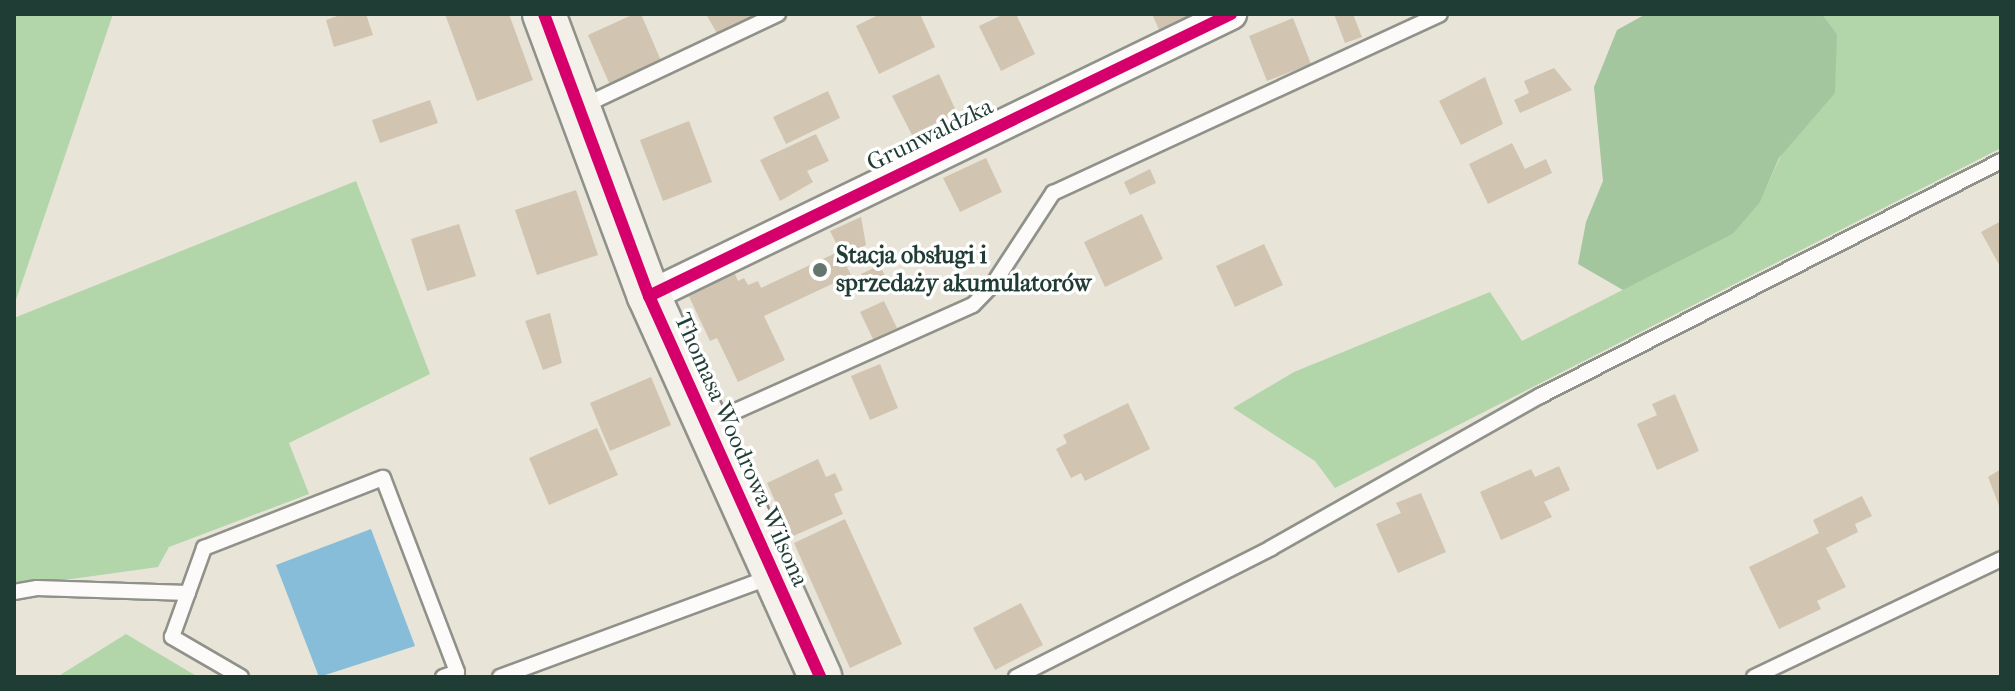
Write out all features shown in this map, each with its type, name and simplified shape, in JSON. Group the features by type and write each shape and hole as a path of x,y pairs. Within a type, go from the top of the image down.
{"street":[{"name":"Thomasa Woodrowa Wilsona","path":"544,14 649,296 820,677"},
{"name":"Grunwaldzka","path":"649,296 1231,14"}],"lane":[{"path":"577,109 778,14"},
{"path":"705,425 973,305 994,283 1053,193 1440,14"},
{"path":"1016,677 1271,548 1540,396 2001,161"},
{"path":"241,677 172,637 204,548 383,478 457,672 443,677"},
{"path":"1754,677 2001,559"},
{"path":"500,677 773,576"},
{"path":"14,592 37,588 188,593"}],"green space":[{"path":"16,14 113,14 14,306 14,20"},
{"path":"1646,14 1822,14 1837,34 1835,93 1779,158 1760,202 1733,234 1623,290 1578,264 1586,222 1603,181 1594,87 1617,30"},
{"path":"1822,14 2001,14 2001,148 1335,488 1315,461 1233,408 1294,372 1490,292 1522,341 1733,234 1760,201 1837,34"},
{"path":"356,181 430,374 289,443 309,494 169,547 158,567 14,587 14,318"},
{"path":"126,634 198,677 57,677"}],"water":[{"path":"371,529 415,646 319,677 276,565"}],"building":[{"path":"343,14 366,14 373,35 334,47 326,20"},
{"path":"445,14 509,14 533,80 477,101"},
{"path":"634,14 641,14 662,63 610,85 588,35"},
{"path":"706,14 762,14 719,37"},
{"path":"880,14 920,14 935,47 879,74 856,26"},
{"path":"1004,14 1016,14 1035,54 1001,71 979,26"},
{"path":"1152,14 1202,14 1161,34"},
{"path":"1334,14 1353,14 1362,37 1345,43"},
{"path":"1293,18 1311,64 1267,81 1249,36"},
{"path":"1554,68 1572,90 1520,113 1514,100 1529,93 1524,81"},
{"path":"939,74 957,113 912,135 892,96"},
{"path":"1485,77 1503,124 1461,145 1439,101"},
{"path":"828,91 840,118 786,144 773,117"},
{"path":"430,100 438,123 380,143 372,120"},
{"path":"689,121 712,182 663,201 640,140"},
{"path":"816,134 829,161 807,171 813,182 780,201 760,160"},
{"path":"1512,143 1525,169 1546,159 1552,173 1488,204 1469,164"},
{"path":"986,158 1002,192 960,212 943,178"},
{"path":"1150,169 1156,183 1130,195 1124,182"},
{"path":"576,190 598,255 537,275 515,210"},
{"path":"1142,214 1163,259 1105,287 1084,242"},
{"path":"861,217 866,245 842,257 851,275 764,316 785,360 738,382 717,338 710,341 685,288 732,267 738,281 744,278 748,285 758,281 761,288 840,251 830,231"},
{"path":"2001,221 2001,268 1981,232"},
{"path":"459,224 476,276 427,291 411,239"},
{"path":"1264,244 1283,285 1235,307 1216,266"},
{"path":"880,265 888,283 869,292 861,274"},
{"path":"884,301 897,328 873,339 860,312"},
{"path":"550,313 562,363 543,370 525,321"},
{"path":"880,364 898,408 870,420 851,376"},
{"path":"651,377 671,425 610,451 590,403"},
{"path":"1675,394 1699,451 1657,470 1637,424 1657,415 1652,404"},
{"path":"1128,403 1150,449 1085,481 1081,473 1071,478 1056,449 1067,443 1063,435"},
{"path":"597,428 618,475 549,505 529,458"},
{"path":"818,459 826,477 835,473 843,490 834,494 843,514 791,537 767,483"},
{"path":"1559,466 1570,490 1544,502 1552,517 1501,540 1480,492 1531,469 1535,477"},
{"path":"2001,469 2001,511 1988,477"},
{"path":"1421,493 1446,552 1398,573 1376,524 1401,513 1396,503"},
{"path":"1862,496 1872,516 1855,524 1858,532 1826,548 1846,587 1817,601 1821,609 1779,629 1749,567 1819,533 1813,520"},
{"path":"845,519 902,644 850,668 794,543"},
{"path":"1021,603 1043,645 995,670 973,628"}],"cycle path":[{"path":"544,14 649,296 820,677"},
{"path":"649,296 1231,14"}],"place":[{"name":"Stacja obsługi i sprzedaży akumulatorów","path":"820,270"}]}
